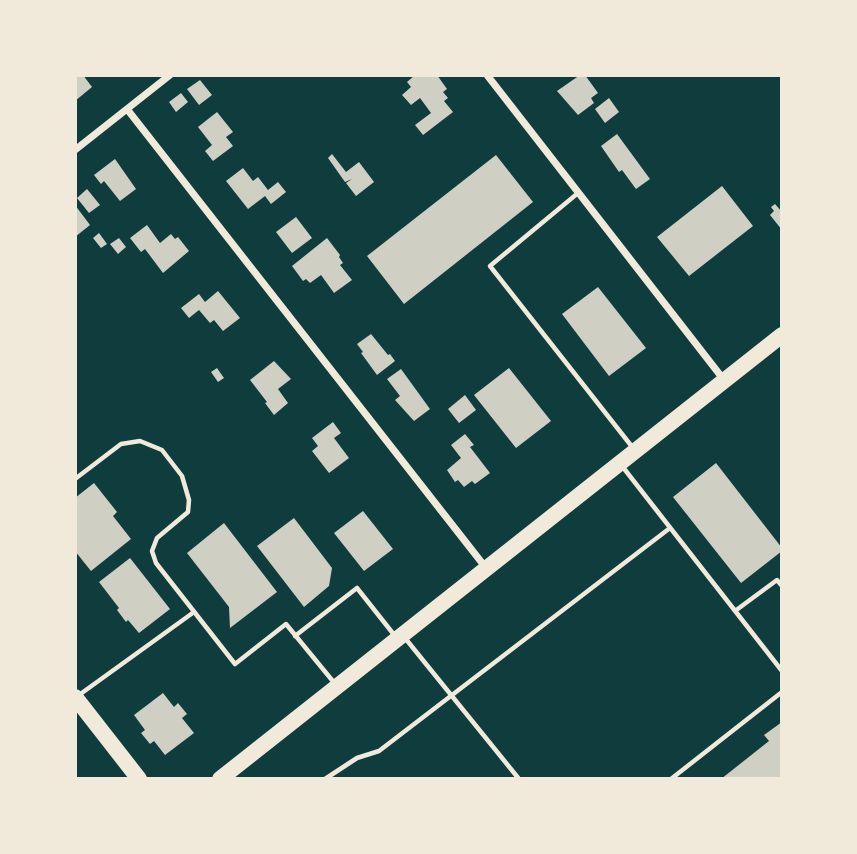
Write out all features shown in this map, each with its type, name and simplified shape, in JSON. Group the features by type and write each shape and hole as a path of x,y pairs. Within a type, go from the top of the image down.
{"main road":[{"path":"220,779 782,335"},
{"path":"76,697 139,779"}],"street":[{"path":"75,150 170,75"},
{"path":"487,75 724,381"},
{"path":"127,109 486,568"}],"lane":[{"path":"578,193 490,266 635,450"},
{"path":"75,479 121,444 140,441 162,450 182,476 189,500 187,512 157,538 152,551 156,563 235,664 286,624 336,686"},
{"path":"619,462 782,671"},
{"path":"325,779 357,758 379,751 670,528"},
{"path":"735,611 777,580 782,586"},
{"path":"295,636 357,588 452,696 519,779"},
{"path":"76,697 195,612"},
{"path":"671,779 782,692"}],"building":[{"path":"75,75 83,75 92,87 75,101"},
{"path":"415,75 437,75 447,89 443,92 448,98 444,101 453,112 423,135 415,125 431,113 420,98 411,105 402,95 411,87 407,82"},
{"path":"580,75 585,75 598,93 591,98 594,103 578,115 557,91"},
{"path":"200,80 212,95 199,105 187,89"},
{"path":"181,93 188,102 176,112 169,102"},
{"path":"609,98 619,112 605,123 595,109"},
{"path":"217,112 233,132 226,137 233,146 213,161 205,151 212,145 198,127"},
{"path":"617,134 650,179 636,189 622,170 619,172 601,146"},
{"path":"332,154 346,172 359,162 374,182 356,196 346,183 352,179 345,182 328,158"},
{"path":"496,155 533,202 404,304 367,256"},
{"path":"115,159 136,189 120,201 104,181 101,184 94,175"},
{"path":"243,168 253,181 258,177 268,190 278,182 286,192 271,204 265,196 248,209 226,181"},
{"path":"722,186 753,226 689,276 657,237"},
{"path":"87,189 100,205 89,213 77,198"},
{"path":"775,204 782,212 782,230 770,215 774,211 771,207"},
{"path":"75,205 90,225 75,237"},
{"path":"296,217 312,238 292,253 276,232"},
{"path":"147,225 160,243 171,234 175,239 178,237 189,251 163,273 145,249 141,252 130,238"},
{"path":"99,233 107,244 101,248 93,238"},
{"path":"119,238 126,247 118,254 110,244"},
{"path":"327,238 340,255 343,263 340,265 352,280 334,293 321,275 310,283 306,279 303,281 292,266"},
{"path":"598,287 646,348 609,376 562,314"},
{"path":"218,291 240,318 223,331 214,320 210,323 199,310 189,318 181,308 199,294 205,302"},
{"path":"371,334 395,361 377,375 357,344"},
{"path":"274,361 291,379 278,389 288,403 274,415 250,380"},
{"path":"217,368 224,378 218,382 211,372"},
{"path":"509,368 551,421 516,448 474,395"},
{"path":"401,369 430,409 414,421 395,400 400,396 387,379"},
{"path":"465,395 476,410 459,423 448,409"},
{"path":"333,422 341,433 334,438 349,458 329,473 312,451 318,446 312,438"},
{"path":"465,434 474,445 470,447 490,473 475,484 472,481 464,487 458,480 455,482 447,470 461,458 451,445"},
{"path":"716,463 782,548 782,551 741,583 673,497"},
{"path":"94,483 117,512 113,516 131,539 91,571 75,551 75,498"},
{"path":"363,511 393,549 364,571 334,533"},
{"path":"294,518 332,568 329,586 304,607 257,546"},
{"path":"224,523 277,592 230,628 229,607 187,553"},
{"path":"130,558 170,609 139,633 128,620 126,622 99,582"},
{"path":"163,693 174,707 178,703 187,714 182,718 194,733 165,755 154,741 150,744 141,733 145,730 134,715"},
{"path":"782,722 782,779 721,779 769,741 764,735"}]}
